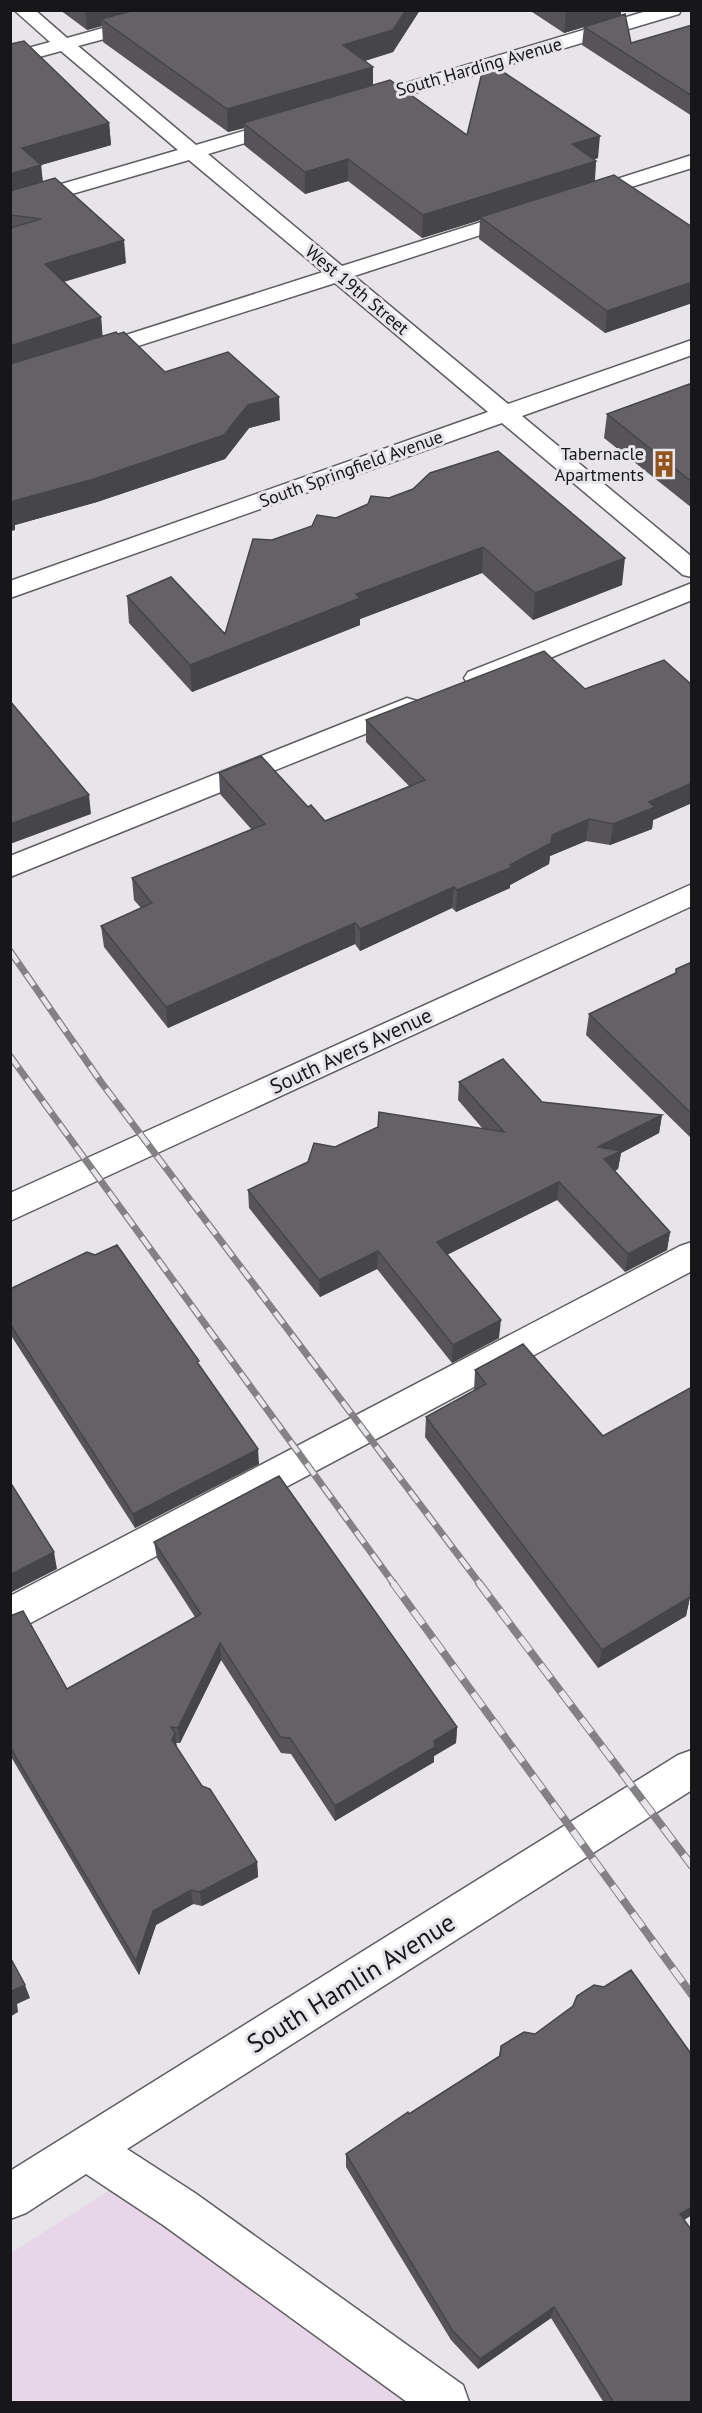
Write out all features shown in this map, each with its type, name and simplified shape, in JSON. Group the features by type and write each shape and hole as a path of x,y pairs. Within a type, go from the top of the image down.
{"street":[{"name":"West 19th Street","path":"23,10 692,570"},
{"path":"10,59 191,10"},
{"name":"South Harding Avenue","path":"345,107 672,10"},
{"path":"10,206 311,117"},
{"path":"10,380 692,161"},
{"name":"South Springfield Avenue","path":"10,590 692,347"},
{"path":"10,867 692,591"},
{"name":"South Avers Avenue","path":"10,1208 692,894"},
{"path":"10,1615 692,1255"},
{"name":"South Hamlin Avenue","path":"10,2197 692,1768"},
{"path":"87,2149 179,2209 446,2403"}],"shaded area":[{"path":"130,2177 179,2209 446,2402 11,2402 11,2253"}],"building":[{"path":"135,10 406,10 393,30 343,45 373,67 227,109 101,19"},
{"path":"625,14 631,43 692,25 692,96 584,27"},
{"path":"24,41 109,123 22,148 41,165 10,174 10,44"},
{"path":"485,60 600,136 572,144 596,161 423,215 348,159 305,172 243,123 390,80 467,135"},
{"path":"614,175 692,227 692,282 607,311 480,217"},
{"path":"55,178 124,240 45,264 101,317 10,346 10,228 41,219 10,215 10,191"},
{"path":"116,332 118,334 124,332 165,372 228,352 279,397 248,405 224,435 94,479 10,502 10,364"},
{"path":"692,383 692,482 607,414"},
{"path":"498,451 625,558 535,593 483,547 356,594 360,598 190,665 127,596 171,577 225,634 253,539 272,540 312,526 317,515 336,518 368,504 371,496 389,498 413,489 430,473"},
{"path":"544,651 585,689 664,660 692,685 692,783 649,802 655,807 613,824 589,819 552,835 551,843 510,865 512,867 457,890 454,887 360,929 355,923 166,1007 101,926 152,903 132,878 265,824 219,773 261,756 308,807 311,805 325,821 425,780 366,720"},
{"path":"10,701 89,795 10,824"},
{"path":"692,962 692,1114 589,1014 676,973 676,969"},
{"path":"503,1059 542,1102 662,1115 598,1147 621,1151 604,1159 670,1232 628,1254 559,1182 437,1242 501,1320 453,1345 378,1251 319,1280 248,1190 308,1162 314,1143 335,1147 378,1127 379,1112 504,1132 459,1082"},
{"path":"117,1245 258,1449 133,1514 10,1324 10,1289 87,1252 95,1255"},
{"path":"523,1344 603,1436 692,1387 690,1597 602,1650 426,1417 486,1384 475,1370"},
{"path":"279,1476 457,1727 434,1741 435,1747 335,1806 290,1738 280,1737 220,1643 178,1728 171,1727 175,1733 172,1740 202,1786 210,1789 257,1862 200,1892 191,1890 153,1911 136,1961 10,1747 10,1616 23,1611 67,1689 201,1614 154,1542"},
{"path":"10,1482 54,1552 10,1575"},
{"path":"10,1957 25,1985 12,1991 13,1999 10,2001"},
{"path":"631,1970 692,2055 692,2207 680,2214 692,2231 692,2403 614,2403 554,2307 480,2359 452,2330 346,2154 408,2112 409,2114 500,2056 501,2046 524,2032 535,2034 573,2006 577,1996 594,1985 604,1987"}],"railway":[{"path":"10,951 101,1082 480,1584"},
{"path":"10,1056 394,1584"},
{"path":"393,1583 692,1995"},
{"path":"479,1583 692,1866"}],"place":[{"name":"Tabernacle Apartments","path":"664,464"}]}
